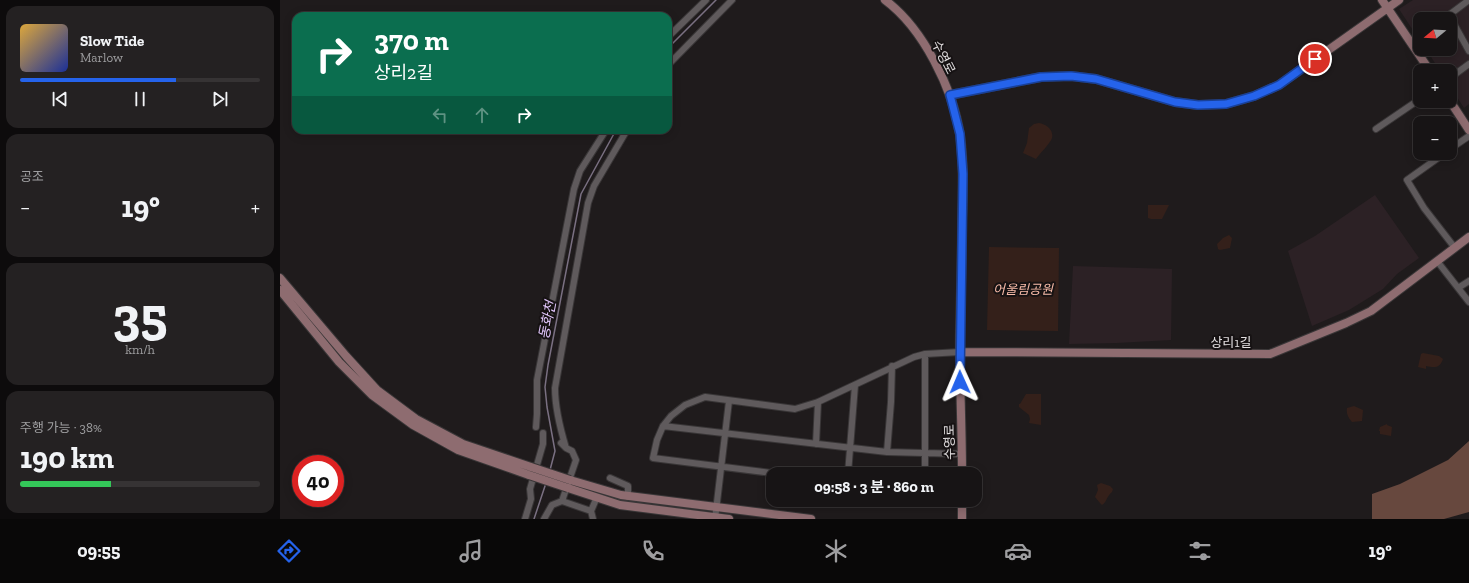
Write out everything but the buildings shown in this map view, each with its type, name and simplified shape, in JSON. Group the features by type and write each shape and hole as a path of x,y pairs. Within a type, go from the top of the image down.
{"street":[{"path":"672,33 706,0"},
{"path":"672,61 732,0"},
{"name":"수영로","path":"885,0 901,13 920,36 937,65 950,95 960,134 963,174 960,352 962,467"},
{"path":"1382,0 1425,64"},
{"path":"950,95 1041,77 1071,76 1096,79 1175,102 1198,105 1226,104 1254,96 1279,85 1399,0"},
{"path":"1469,0 1449,15 1469,51"},
{"path":"1457,73 1469,64"},
{"path":"1376,129 1413,104"},
{"path":"1455,108 1469,130"},
{"path":"536,427 537,380 574,189 580,171 603,134"},
{"path":"562,502 576,460 572,451 563,446 555,405 555,388 588,203 594,186 625,134"},
{"path":"1457,144 1469,136"},
{"path":"1435,160 1407,180 1424,208 1455,248"},
{"name":"상리1길","path":"960,352 1270,354 1346,323 1371,311 1469,237"},
{"path":"1437,261 1469,302"},
{"path":"280,278 377,390 416,419 463,444 530,471"},
{"path":"1458,288 1469,281"},
{"path":"280,290 339,362 372,395 413,424 458,450 569,484 621,495 811,519"},
{"path":"766,472 653,458 657,440 663,426 671,416 685,405 705,397 795,409 818,402 914,356 960,352"},
{"path":"925,354 925,467"},
{"path":"887,452 892,366"},
{"path":"849,467 855,385"},
{"path":"715,518 729,400"},
{"path":"816,444 818,402"},
{"path":"663,426 887,452 962,454"},
{"path":"524,519 531,499 530,489 541,454 543,433"},
{"path":"610,478 628,486 628,496"},
{"path":"569,484 597,498 620,505 729,519"},
{"path":"593,519 591,511 597,498"},
{"path":"544,519 552,505 562,502 591,511"},
{"path":"962,507 962,519"}],"shaded area":[{"path":"1413,0 1469,0 1469,104 1464,108 1457,97 1457,64 1436,64 1430,56 1457,56 1457,12 1413,12 1413,30 1399,9"},
{"path":"1375,195 1419,258 1397,274 1383,289 1349,310 1312,326 1288,251 1315,236"},
{"path":"1073,266 1172,269 1171,340 1069,344"},
{"path":"1469,441 1469,512 1444,519 1372,519 1372,494 1400,484 1448,460"}],"green space":[{"path":"1039,123 1051,130 1052,138 1036,159 1023,153 1027,143 1029,128 1034,124"},
{"path":"1148,205 1169,205 1162,219 1151,219 1148,218"},
{"path":"1229,235 1232,238 1230,248 1218,249 1217,244"},
{"name":"어울림공원","path":"989,247 1059,248 1058,331 987,330"},
{"path":"1423,353 1439,356 1443,359 1437,367 1426,366 1426,369 1418,367 1421,354"},
{"path":"1026,394 1041,394 1041,425 1029,423 1029,415 1019,407 1019,404"},
{"path":"1354,406 1363,410 1362,421 1352,422 1348,417 1347,408"},
{"path":"1387,424 1392,427 1391,436 1380,434 1379,431 1380,427"},
{"path":"1101,483 1110,486 1113,489 1102,505 1095,497 1098,490 1097,485"}],"waterway":[{"name":"동화천","path":"672,44 716,0"},
{"name":"동화천","path":"550,470 555,451 545,387 548,365 581,194 614,134"},
{"name":"동화천","path":"534,519 546,483"}],"route":[{"path":"960,382 963,174 960,134 950,95 984,87 1041,77 1071,76 1096,79 1175,102 1198,105 1226,104 1254,96 1279,85 1315,59"}]}
